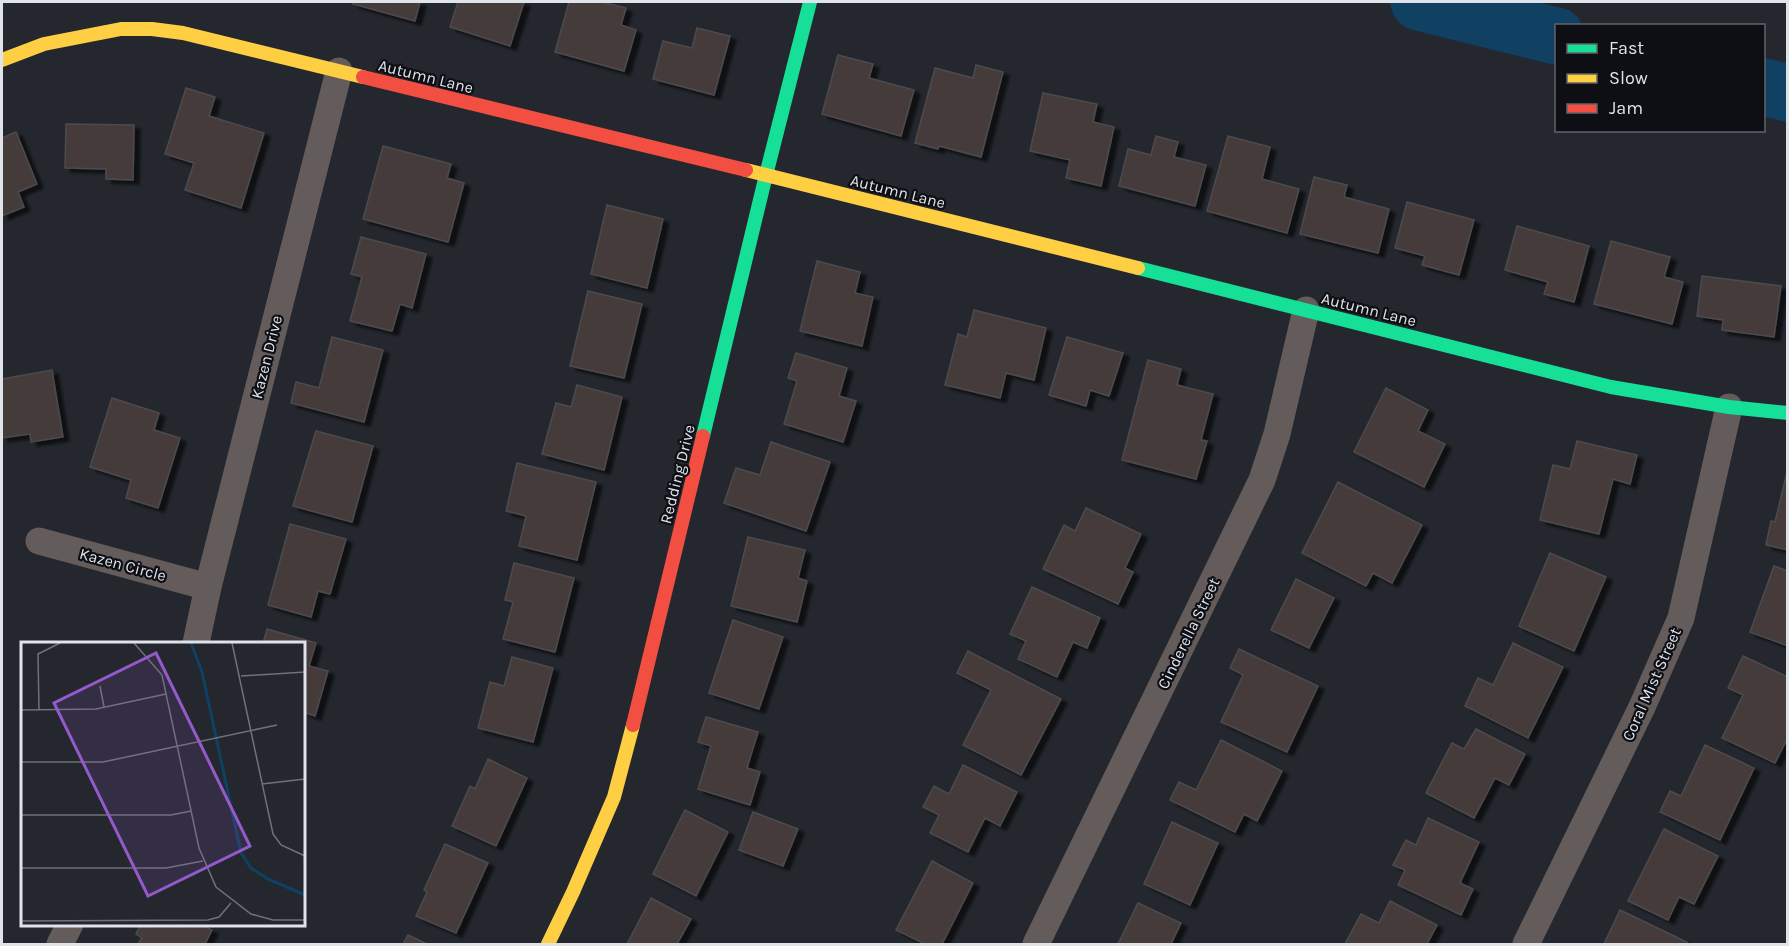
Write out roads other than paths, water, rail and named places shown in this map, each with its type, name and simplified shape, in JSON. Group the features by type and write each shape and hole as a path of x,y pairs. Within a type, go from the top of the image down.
{"street":[{"name":"Redding Drive","path":"548,945 614,797 810,2"},
{"name":"Autumn Lane","path":"2,60 44,44 121,30 152,29 183,33 766,175 1611,387 1729,407 1788,413"},
{"name":"Kazen Drive","path":"196,642 208,587 339,71"},
{"name":"Cinderella Street","path":"1036,945 1262,480 1277,434 1306,310"},
{"name":"Coral Mist Street","path":"1526,945 1642,706 1681,618 1729,407"},
{"name":"Kazen Circle","path":"39,542 208,587"},
{"path":"60,945 70,925"}],"waterway":[{"path":"1419,2 1555,36"},
{"path":"1765,87 1788,93"}]}
